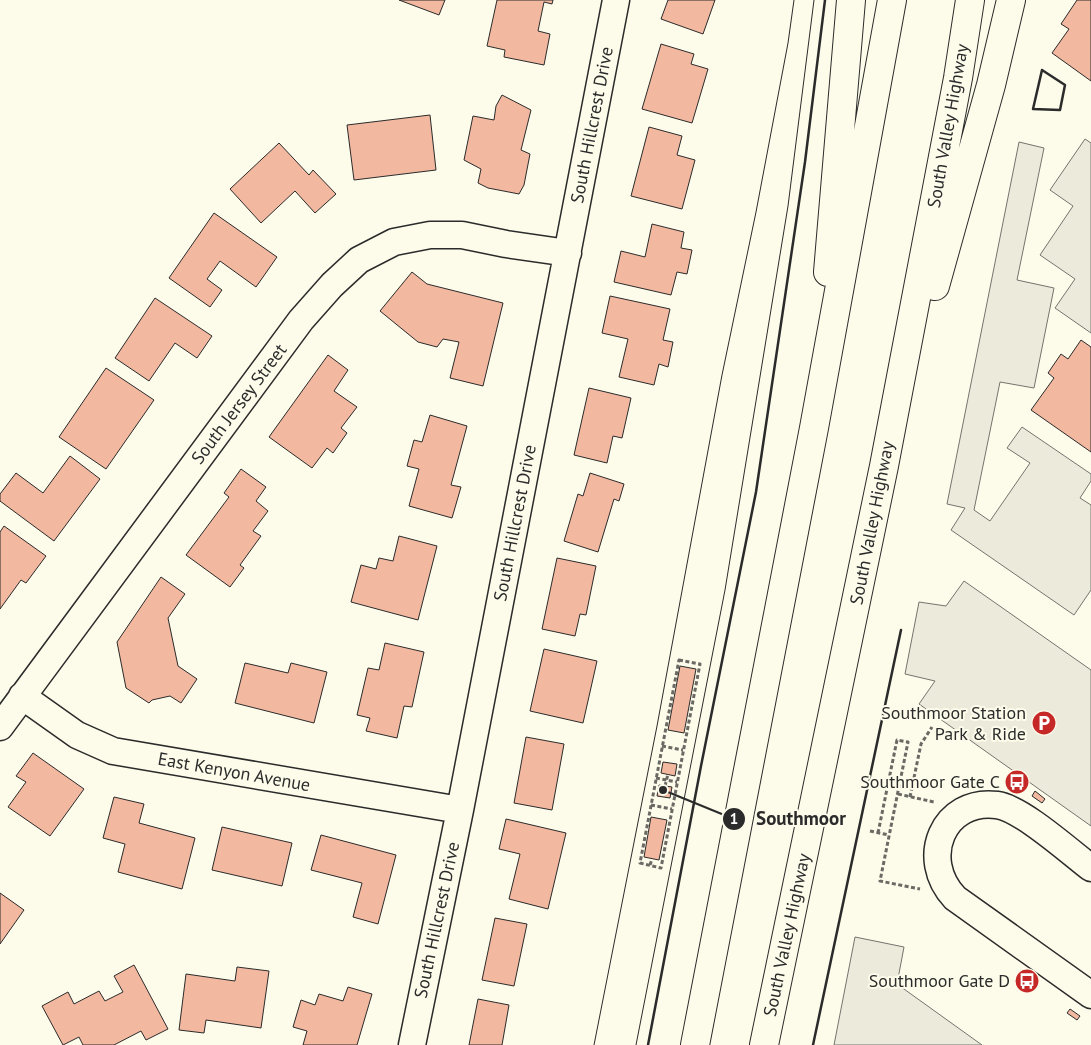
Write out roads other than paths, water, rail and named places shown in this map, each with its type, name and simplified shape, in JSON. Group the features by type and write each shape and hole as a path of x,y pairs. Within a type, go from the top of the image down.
{"highway":[{"path":"814,428 851,0"},
{"path":"696,1045 814,428 892,0"},
{"name":"South Valley Highway","path":"764,1045 884,466 956,88 970,0"},
{"path":"884,466 991,85 1011,0"}],"street":[{"name":"South Hillcrest Drive","path":"412,1045 460,810 616,0"},
{"name":"South Jersey Street","path":"0,727 301,320 359,260 394,242 430,235 462,235 506,244 568,253"},
{"name":"East Kenyon Avenue","path":"22,696 77,735 113,751 460,810"},
{"path":"1091,868 1018,812 997,805 982,805 967,809 952,819 939,839 937,849 938,868 942,881 955,898 1091,996"}],"tram line":[{"path":"594,1045 657,726 722,375 756,212 788,43 794,0"},
{"path":"636,1045 725,590 788,206 814,0"}],"place":[{"name":"Southmoor Station Park & Ride","path":"1044,723"},
{"name":"Southmoor Gate C","path":"1017,782"},
{"name":"Southmoor","path":"663,790"},
{"name":"Southmoor Gate D","path":"1027,981"}]}
